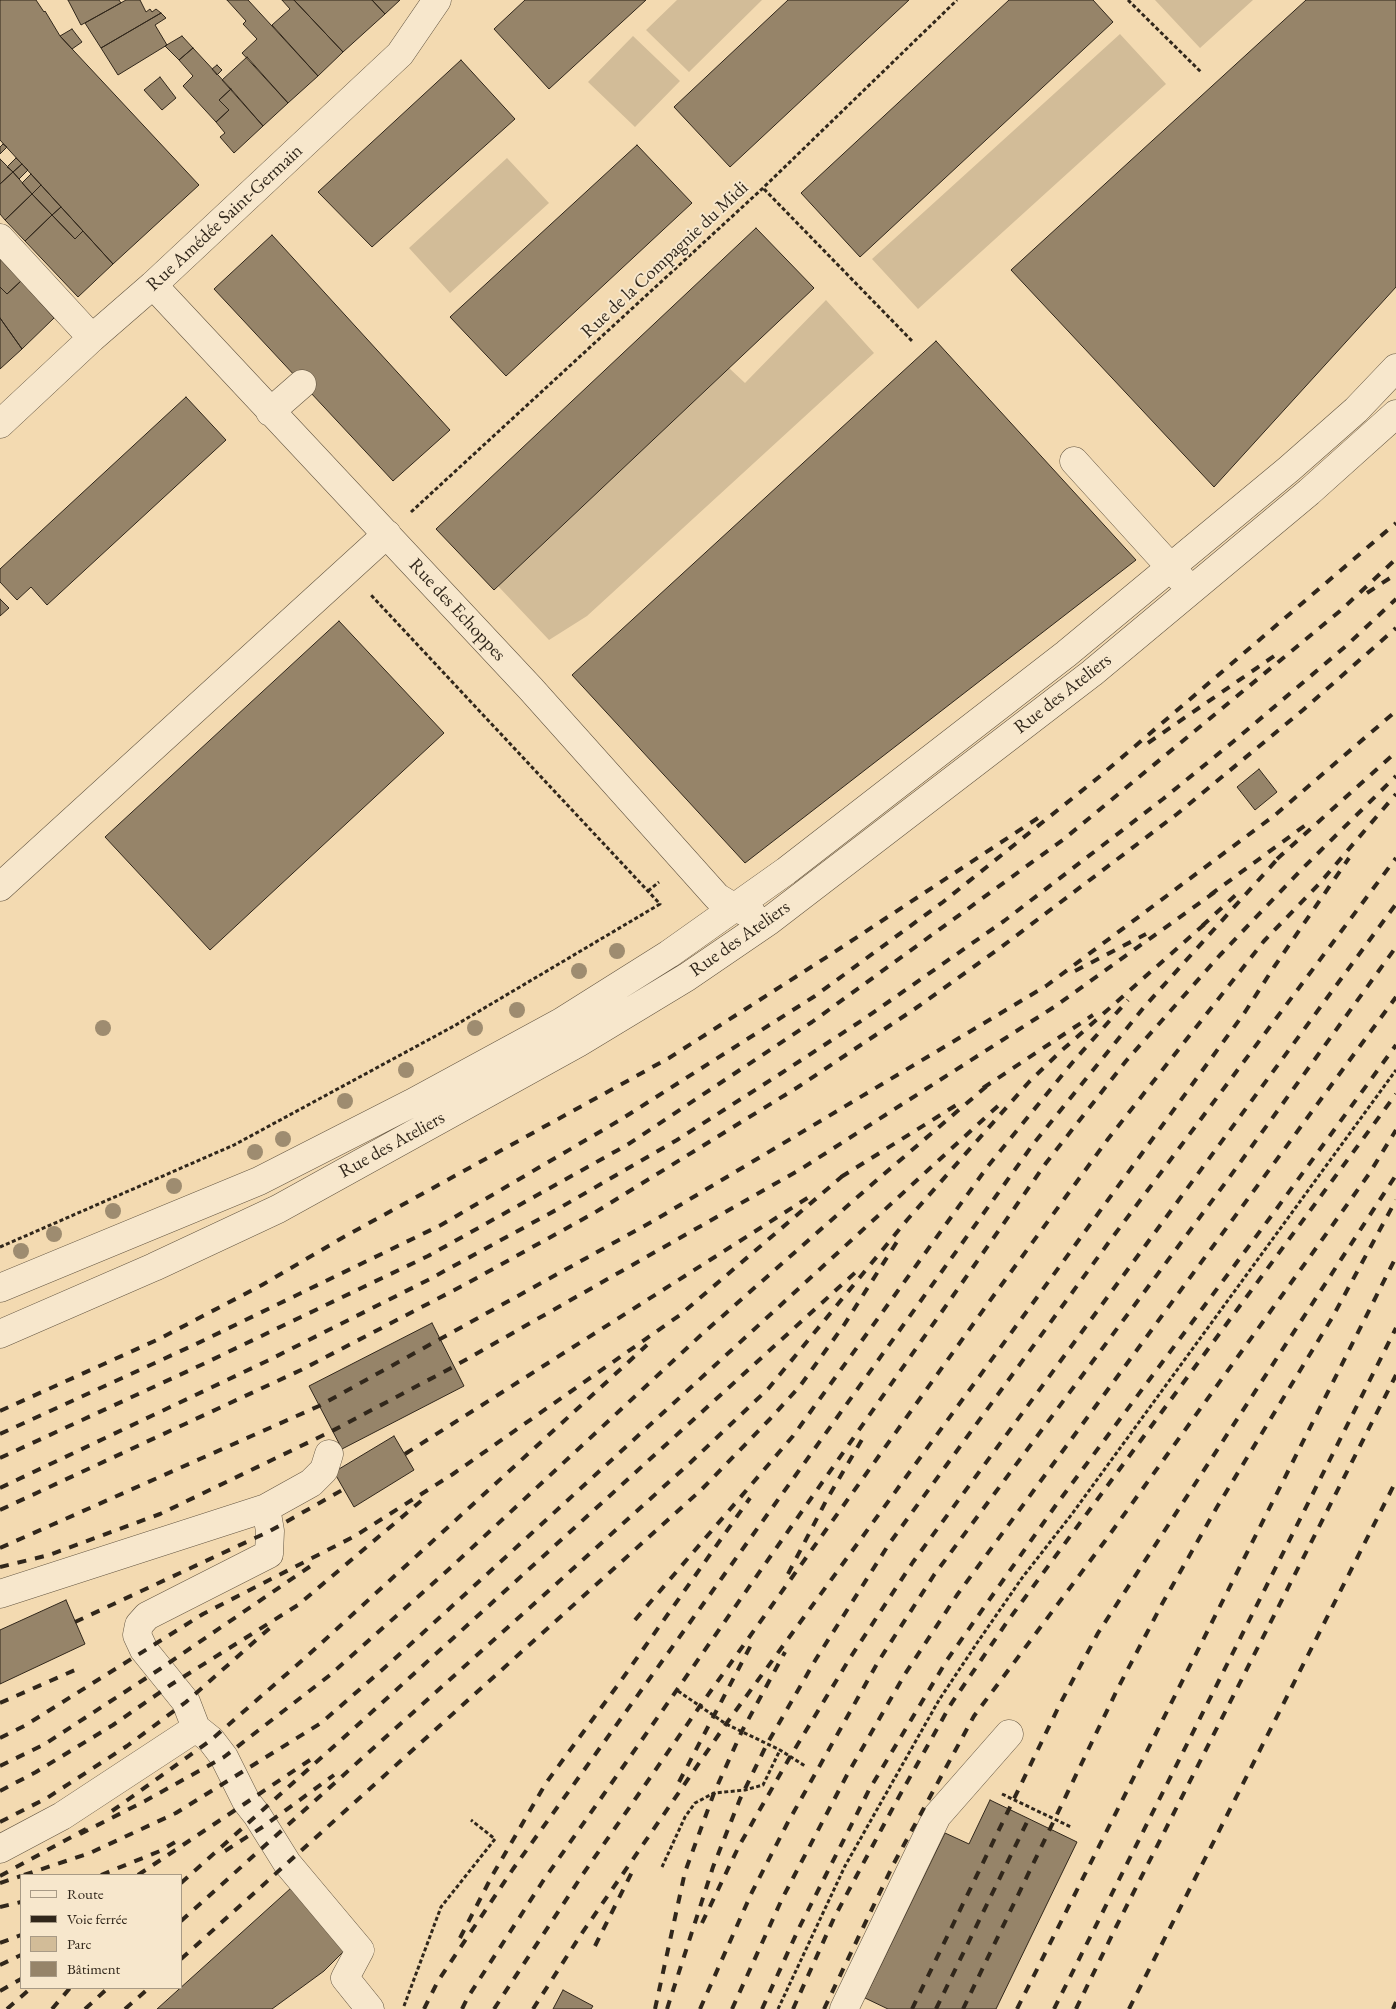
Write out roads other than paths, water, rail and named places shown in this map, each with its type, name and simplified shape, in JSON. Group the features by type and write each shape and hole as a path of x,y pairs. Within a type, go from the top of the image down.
{"street":[{"name":"Rue Amédée Saint-Germain","path":"0,424 92,338 153,285 400,54 437,0"},
{"path":"0,238 92,338"},
{"name":"Rue des Echoppes","path":"153,285 531,689 717,897 735,908 770,921"},
{"path":"0,1288 259,1181 412,1103 561,1022 668,954 794,865 1066,654 1289,469 1356,410 1396,368"},
{"path":"270,412 302,384"},
{"name":"Rue des Ateliers","path":"0,1334 154,1266 286,1204 578,1043 688,976 770,921 1092,673 1309,492 1396,414"},
{"path":"1074,461 1191,589"},
{"path":"0,887 387,534"},
{"path":"0,1594 266,1508 311,1483 324,1470 329,1454"},
{"path":"266,1508 270,1531 269,1554 147,1616 138,1625 137,1635 144,1650 186,1702 196,1728 211,1740 224,1757 246,1801 258,1815 287,1864 360,1950 345,1978 370,2009"},
{"path":"0,1849 62,1816 196,1728"},
{"path":"844,2009 937,1816 1009,1734"}],"railway":[{"path":"0,1434 194,1345 441,1225 620,1120 815,996 943,902 1099,777 1396,523"},
{"path":"0,1458 201,1365 428,1256 627,1145 812,1022 1064,839 1340,611 1396,559"},
{"path":"1367,593 1396,574"},
{"path":"0,1488 267,1361 428,1280 556,1210 677,1140 864,1019 1004,921 1163,799 1234,741 1346,646 1396,599"},
{"path":"0,1510 301,1370 464,1285 594,1213 798,1087 916,1008 1000,948 1177,814 1303,710 1396,628"},
{"path":"1148,743 1280,652"},
{"path":"0,1548 319,1406 655,1220 1046,986 1275,815 1396,711"},
{"path":"1277,859 1396,752"},
{"path":"462,2009 543,1881 1046,1163 1126,1061 1220,955 1303,868 1396,776"},
{"path":"494,2009 583,1874 700,1706 1108,1139 1264,941 1319,884 1396,794"},
{"path":"0,1411 159,1339 262,1285 342,1238 669,1058 1041,816"},
{"path":"1210,895 1307,824"},
{"path":"424,2009 438,1981 513,1869 1034,1143 1145,1006 1282,854"},
{"path":"533,2009 580,1936 726,1724 1245,1012 1349,858"},
{"path":"667,2009 713,1867 740,1799 767,1744 816,1659 889,1544 1109,1242 1396,858"},
{"path":"0,1567 49,1555 160,1514 332,1431 453,1367 801,1169 1054,1007 1215,892"},
{"path":"1202,926 1239,892"},
{"path":"702,1923 739,1846 790,1757 850,1658 913,1562 1396,904"},
{"path":"182,1920 691,1462 768,1389 907,1220 1029,1082 1060,1052 1207,922"},
{"path":"1075,971 1146,934"},
{"path":"700,2009 752,1892 787,1824 878,1662 934,1575 1226,1182 1396,947"},
{"path":"732,2009 782,1899 847,1775 905,1674 957,1595 1396,997"},
{"path":"635,1620 793,1436 988,1166 1072,1063 1128,1000"},
{"path":"983,1088 1093,1015"},
{"path":"762,2009 799,1928 869,1790 947,1660 1056,1505 1396,1045"},
{"path":"80,1834 145,1801 224,1757 330,1675 448,1570 701,1335 988,1085"},
{"path":"793,2009 834,1918 951,1704 1007,1622 1396,1094"},
{"path":"841,1177 958,1104"},
{"path":"27,1874 90,1853 176,1813 321,1723 390,1663 999,1105"},
{"path":"824,2009 894,1863 974,1716 1105,1541 1319,1244 1369,1174 1396,1130"},
{"path":"0,1738 26,1725 203,1614 355,1536 453,1474 680,1315 846,1173"},
{"path":"912,2009 1060,1704 1098,1633 1396,1175"},
{"path":"405,1454 809,1197"},
{"path":"963,2009 1118,1688 1162,1604 1217,1507 1332,1318 1396,1200"},
{"path":"182,1958 701,1490 800,1386 844,1325 900,1237"},
{"path":"1017,2009 1396,1257"},
{"path":"182,1882 858,1270"},
{"path":"1054,2009 1396,1328"},
{"path":"112,1811 211,1740 305,1658 647,1345"},
{"path":"1076,2009 1396,1375"},
{"path":"788,1574 826,1501 864,1436"},
{"path":"1129,2009 1396,1481"},
{"path":"75,1622 270,1531 344,1489"},
{"path":"460,1938 492,1876 546,1783 750,1498"},
{"path":"0,1791 36,1772 113,1725 172,1684 298,1605 421,1501"},
{"path":"0,1766 45,1744 160,1669 315,1563"},
{"path":"0,1822 47,1798 127,1746 186,1702 271,1627"},
{"path":"679,1782 751,1645"},
{"path":"655,2009 685,1872 714,1793 742,1731 785,1652"},
{"path":"0,1703 75,1670"},
{"path":"139,1874 310,1760"},
{"path":"225,1851 264,1826 334,1775"},
{"path":"936,2009 1028,1820"},
{"path":"0,1876 86,1829"},
{"path":"103,1874 160,1851 177,1841"},
{"path":"595,1946 634,1868"},
{"path":"0,1883 20,1876"},
{"path":"0,1907 20,1902"},
{"path":"0,1943 20,1935"},
{"path":"0,1965 20,1955"},
{"path":"0,1991 20,1980"},
{"path":"7,2009 30,1989"},
{"path":"52,2009 69,1989"},
{"path":"85,2009 107,1989"},
{"path":"125,2009 148,1989"},
{"path":"1393,2009 1396,2002"}]}
